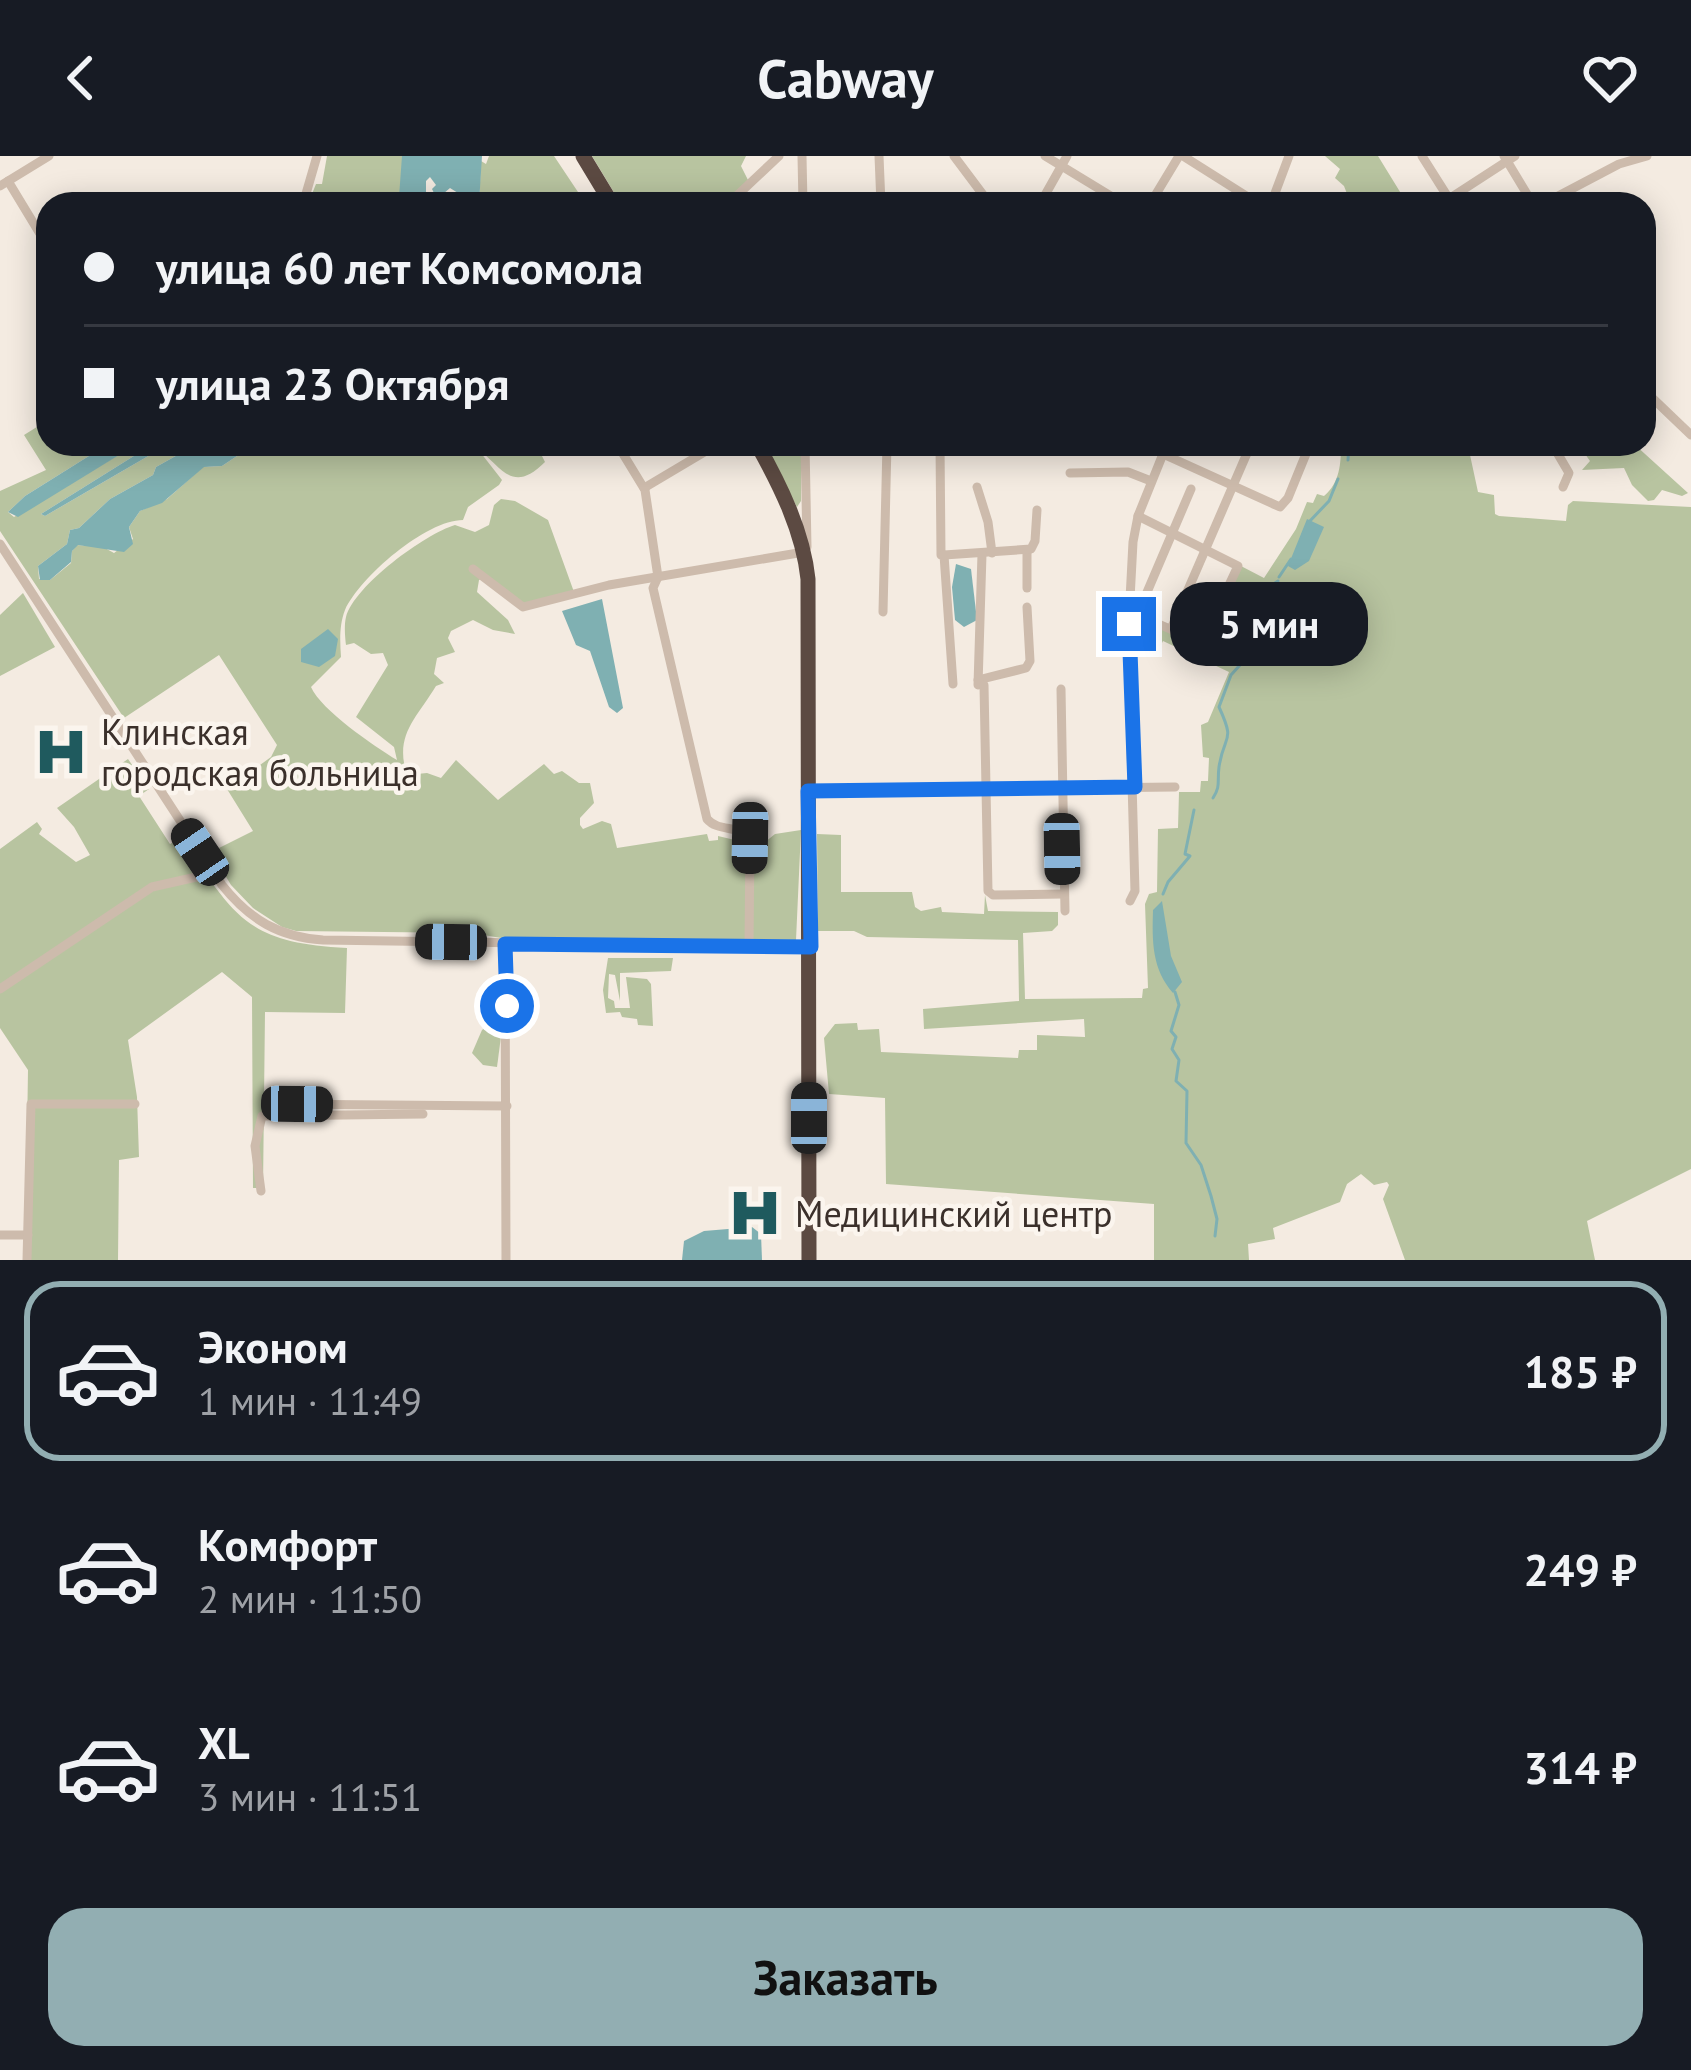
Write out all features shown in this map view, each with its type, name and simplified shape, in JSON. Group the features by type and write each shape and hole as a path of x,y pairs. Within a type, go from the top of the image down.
{"highway":[{"path":"581,156 603,192"},
{"path":"760,456 802,559 808,791 807,1260"},
{"path":"802,559 807,947"}],"street":[{"path":"36,230 4,183 49,156"},
{"path":"306,192 317,156"},
{"path":"741,192 779,156"},
{"path":"802,156 803,192"},
{"path":"879,156 880,192"},
{"path":"954,156 978,192"},
{"path":"1045,156 1064,161 1107,192"},
{"path":"1158,192 1181,156 1240,192"},
{"path":"1275,192 1289,156"},
{"path":"1422,156 1442,192"},
{"path":"1566,192 1619,164 1647,156"},
{"path":"1461,192 1509,158 1527,192"},
{"path":"1047,192 1064,161"},
{"path":"1656,401 1691,435"},
{"path":"624,456 644,488 658,577 653,588 707,819 713,825 746,832 750,838 749,947"},
{"path":"644,488 698,456"},
{"path":"473,569 523,608 658,577 802,559 805,456"},
{"path":"883,612 887,456"},
{"path":"940,456 953,684"},
{"path":"1130,902 1135,891 1138,516 1163,456"},
{"path":"1179,456 1280,507 1305,456"},
{"path":"1171,629 1246,456"},
{"path":"1559,456 1569,473 1563,488"},
{"path":"1070,473 1128,472 1151,481"},
{"path":"977,487 988,522 980,683 988,789 988,892 1063,894"},
{"path":"1134,612 1192,489"},
{"path":"788,516 806,502"},
{"path":"944,555 1027,550 1035,544 1037,510"},
{"path":"1134,612 1202,643 1238,566 1138,516"},
{"path":"0,544 214,873 250,915 287,935 323,940 807,947"},
{"path":"1027,550 1027,588"},
{"path":"980,683 1026,668 1030,661 1027,607"},
{"path":"1061,688 1064,911"},
{"path":"808,791 1175,788"},
{"path":"0,989 152,887 214,873"},
{"path":"505,944 506,1260"},
{"path":"27,1260 32,1104 135,1104"},
{"path":"266,1104 507,1106"},
{"path":"260,1191 255,1146 262,1116 423,1114"},
{"path":"0,1235 28,1235"}],"green space":[{"path":"327,156 402,156 403,192 313,192 316,184 322,184"},
{"path":"489,156 554,156 578,192 480,192 481,161 486,164"},
{"path":"592,156 746,156 741,166 748,180 736,192 614,192"},
{"path":"1325,156 1378,156 1400,192 1346,192 1335,178 1340,169"},
{"path":"36,428 36,454 24,435"},
{"path":"37,456 89,456 25,496 8,512 14,517 117,456 134,456 41,514 45,516 148,456 176,456 70,530 67,544 38,566 39,579 50,580 71,563 77,545 114,553 133,539 129,527 140,511 167,499 203,467 222,466 237,456 483,456 502,480 499,485 468,507 463,520 413,540 365,582 343,616 341,657 311,687 337,717 397,760 394,747 356,717 388,665 383,653 371,654 354,643 346,645 346,617 363,590 410,550 455,525 475,532 489,525 494,505 501,499 515,501 548,520 574,592 527,605 483,578 479,580 477,592 508,620 515,634 473,620 451,631 448,638 455,652 437,658 434,674 444,683 436,686 405,738 407,775 427,773 441,778 456,760 498,800 544,764 554,774 562,771 579,783 590,783 594,803 580,818 580,825 583,829 602,821 611,824 617,848 707,834 709,841 718,836 760,846 775,834 801,830 796,940 501,938 282,927 253,908 231,885 211,852 253,831 227,789 271,757 277,745 219,655 124,718 0,531 0,491 46,470"},
{"path":"486,456 542,456 545,462 524,476 501,469"},
{"path":"769,456 801,456 797,507"},
{"path":"1340,456 1470,456 1478,492 1494,495 1499,516 1566,521 1573,501 1691,507 1691,1169 1587,1221 1595,1260 1405,1260 1383,1199 1389,1185 1374,1185 1361,1174 1347,1184 1340,1202 1273,1228 1275,1239 1248,1244 1249,1260 1154,1260 1154,1204 886,1184 885,1098 829,1094 824,1038 835,1024 879,1029 881,1052 1018,1058 1019,1050 1037,1050 1037,1035 1085,1037 1084,1019 924,1029 923,1009 1019,1001 1018,940 867,937 854,931 818,931 817,834 841,835 841,892 912,892 915,907 921,911 941,907 942,912 984,914 985,895 988,911 1058,912 1058,925 1052,931 1023,933 1025,999 1142,998 1143,989 1148,988 1145,904 1149,894 1157,892 1158,829 1178,828 1179,792 1200,792 1201,781 1208,781 1209,758 1203,757 1201,725 1208,722 1229,672 1163,641 1151,645 1128,641 1130,614 1206,645 1239,565 1264,578 1296,529 1307,502 1313,503 1317,494 1324,496"},
{"path":"1586,456 1647,456 1688,493 1682,496 1662,490 1648,501 1624,468 1582,470 1590,461"},
{"path":"23,593 55,647 0,676 0,615"},
{"path":"128,759 149,789 139,796 170,844 181,838 230,906 246,920 286,940 347,948 345,1013 265,1012 263,1188 253,1188 252,997 222,972 128,1040 137,1097 139,1157 119,1160 118,1260 25,1260 28,1070 0,1028 0,849 37,822 42,829 39,834 76,862 90,855 57,808"},
{"path":"608,958 673,958 671,971 620,973 620,1001 615,975 609,974 608,998 615,1008 630,1008 626,977 647,979 653,1026 638,1025 637,1019 622,1017 620,1012 606,1013 603,990"},
{"path":"491,1023 502,1029 497,1067 483,1065 472,1053 482,1030"}],"water":[{"path":"402,156 482,156 480,192 450,188 434,192 436,185 430,177 426,192 399,192"},
{"path":"89,456 117,456 18,517 8,512"},
{"path":"134,456 148,456 45,516 41,514"},
{"path":"176,456 237,456 222,466 204,467 162,503 140,511 129,527 133,544 124,552 78,545 71,562 50,580 40,580 38,566 67,544 70,530 79,528 110,499 153,475 156,467"},
{"path":"1307,519 1324,527 1309,561 1295,570 1288,566"},
{"path":"956,564 971,569 977,620 964,627 955,620"},
{"path":"602,599 623,708 617,713 609,707 590,651 576,645 562,611"},
{"path":"328,629 338,639 335,656 319,667 301,662 301,649"},
{"path":"1162,901 1171,956 1182,982 1173,993 1157,965 1153,944 1153,910"},
{"path":"752,1227 761,1234 762,1260 682,1260 684,1241 704,1231"}],"waterway":[{"path":"1348,456 1348,460"},
{"path":"1308,523 1329,501 1338,479"},
{"path":"1279,577 1291,559"},
{"path":"1213,798 1228,733 1219,707 1240,665 1266,589 1278,581"},
{"path":"1163,894 1190,856 1185,854 1194,810"},
{"path":"1175,992 1179,1005 1171,1031 1176,1037 1172,1049 1179,1060 1176,1081 1187,1091 1186,1143 1201,1165 1211,1196 1217,1219 1215,1236"}],"place":[{"name":"Клинская городская больница","path":"61,752"},
{"name":"Медицинский центр","path":"755,1213"}],"route":[{"path":"507,1006 505,944 811,947 808,791 1135,787 1129,624"}]}
